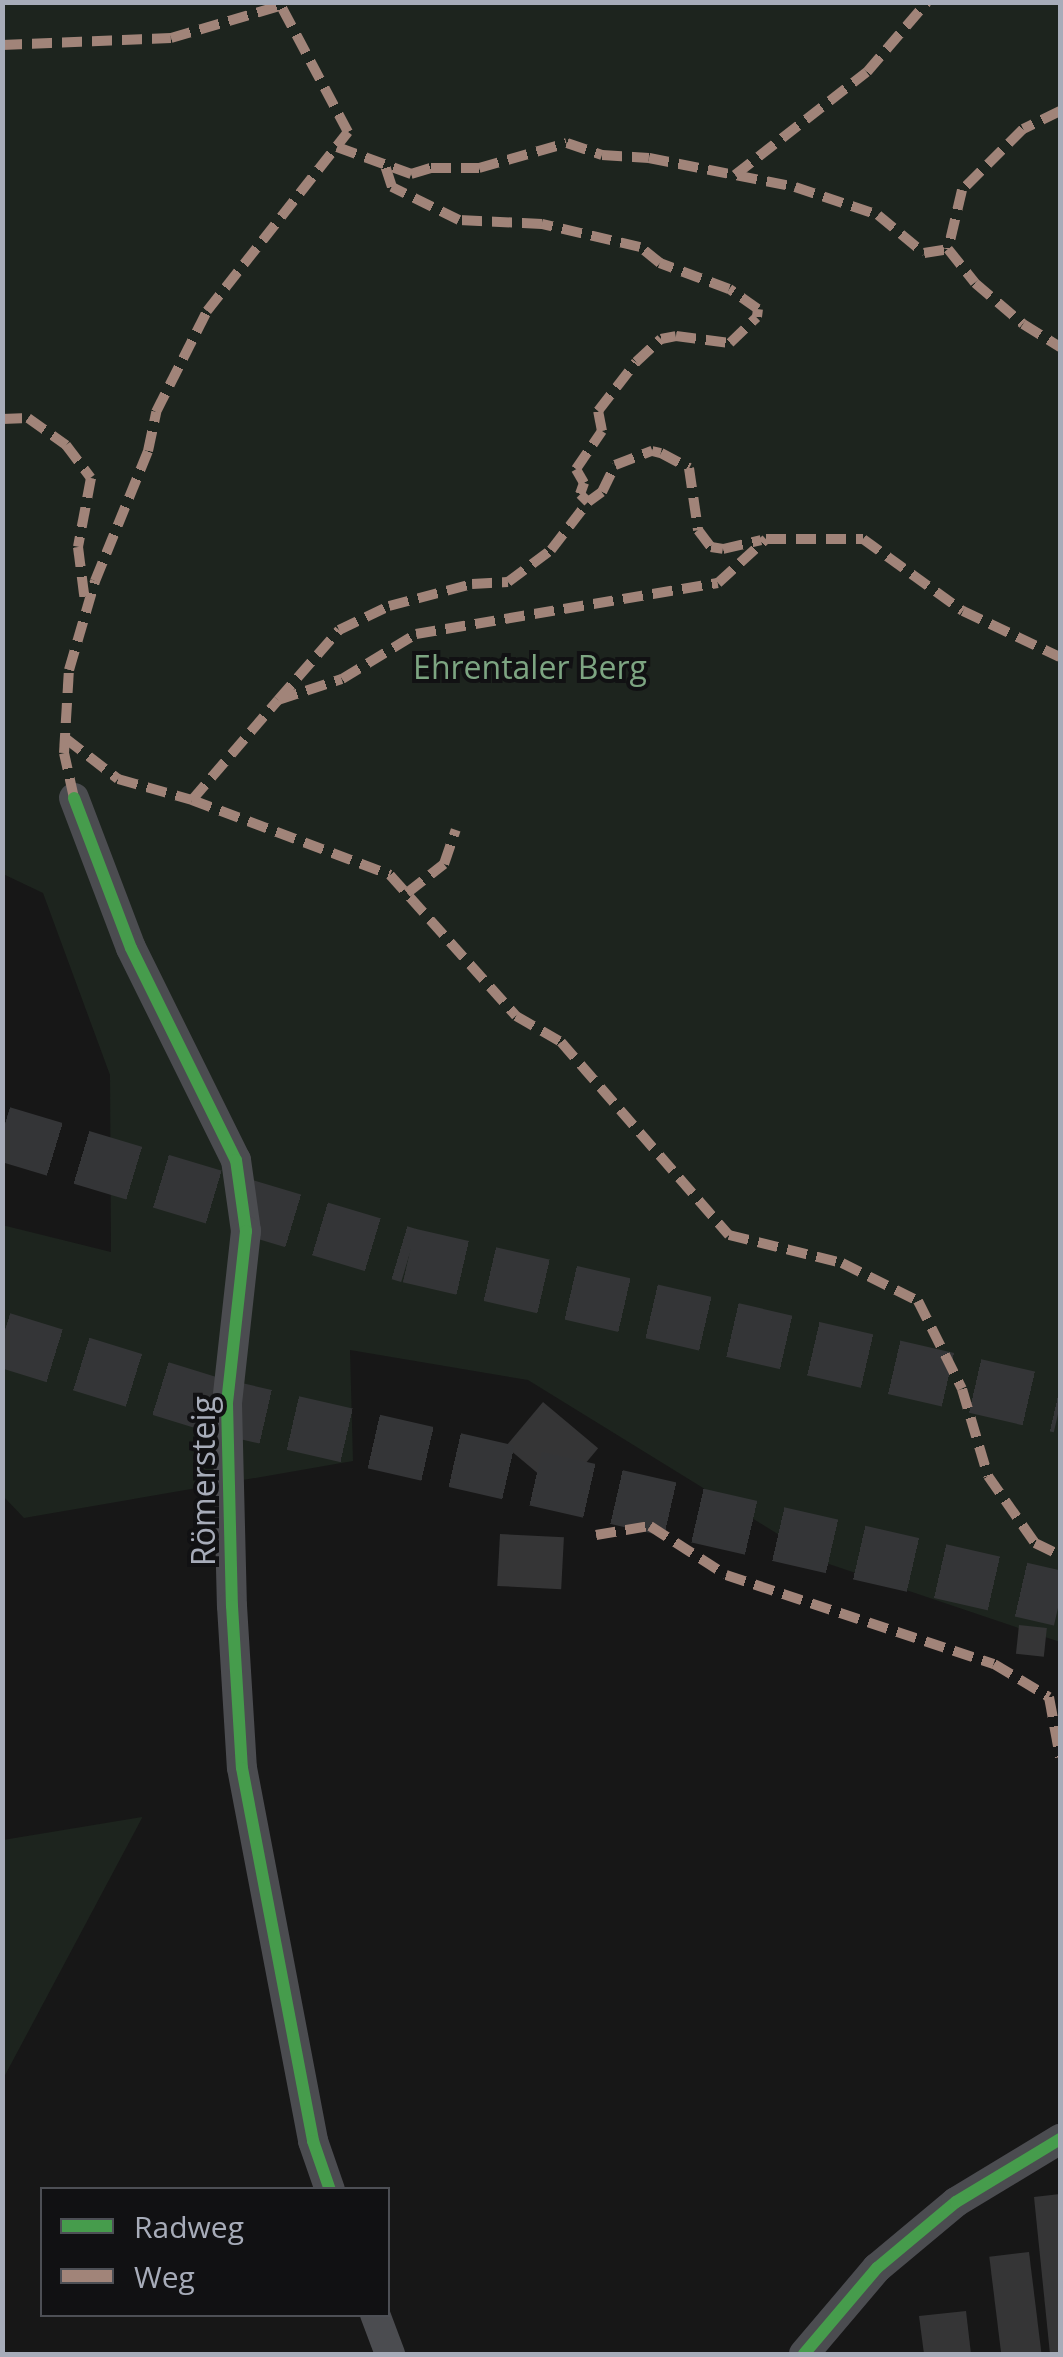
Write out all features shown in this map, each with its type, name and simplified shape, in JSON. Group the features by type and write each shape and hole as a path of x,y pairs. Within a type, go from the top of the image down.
{"street":[{"name":"Römersteig","path":"74,798 131,948 236,1160 246,1231 227,1404 232,1606 242,1768 313,2141 329,2187"},
{"path":"804,2354 877,2268 956,2202 1060,2139"},
{"path":"375,2317 390,2354"}],"green space":[{"name":"Ehrentaler Berg","path":"3,3 1060,3 1060,1642 823,1562 528,1380 350,1350 353,1461 24,1518 3,1496 2,1225 111,1252 110,1075 43,893 3,874"},
{"path":"142,1818 3,2079 3,1840"}],"building":[{"path":"543,1402 598,1448 561,1493 506,1446"},
{"path":"500,1534 564,1537 561,1589 497,1586"},
{"path":"1019,1625 1047,1628 1044,1657 1016,1654"},
{"path":"1060,2194 1060,2354 1050,2354 1034,2197"},
{"path":"1029,2252 1042,2354 1001,2354 989,2257"},
{"path":"966,2311 971,2354 924,2354 919,2316"}],"tunnel":[{"path":"2,1133 409,1255 1060,1405"},
{"path":"2,1339 212,1404 1060,1598"}],"marked path":[{"path":"74,798 64,753 69,670 95,581 148,451 156,412 207,311 348,132 279,2"},
{"path":"735,175 867,72 927,2"},
{"path":"2,45 171,38 280,6"},
{"path":"1060,111 1023,129 962,190 948,249 975,283 1023,324 1060,347"},
{"path":"337,147 411,174 431,168 479,168 567,143 602,155 649,158 795,187 878,215 924,253 948,249"},
{"path":"278,700 339,630 389,606 472,584 508,582 551,550 588,502 580,494 584,483 576,469 602,431 598,411 636,362 661,339 676,336 730,343 757,317 758,309 729,289 660,263 640,247 542,224 459,220 392,187 385,165"},
{"path":"2,419 28,418 66,445 91,478 78,547 85,602"},
{"path":"588,502 602,492 615,465 652,451 689,468 698,530 711,547 723,549 761,540"},
{"path":"192,800 278,700 342,679 416,634 718,583 766,539 863,539 963,611 1060,657"},
{"path":"65,738 118,779 192,800 390,875 516,1016 561,1042 729,1235 842,1263 918,1301 962,1389 988,1476 1035,1543 1060,1555"},
{"path":"407,893 444,864 456,830"},
{"path":"596,1535 650,1526 726,1575 994,1664 1049,1697 1060,1757"}],"cycle path":[{"path":"74,798 131,948 236,1160 246,1231 227,1404 232,1606 242,1768 313,2141 329,2187"},
{"path":"804,2354 877,2268 956,2202 1060,2139"}]}
